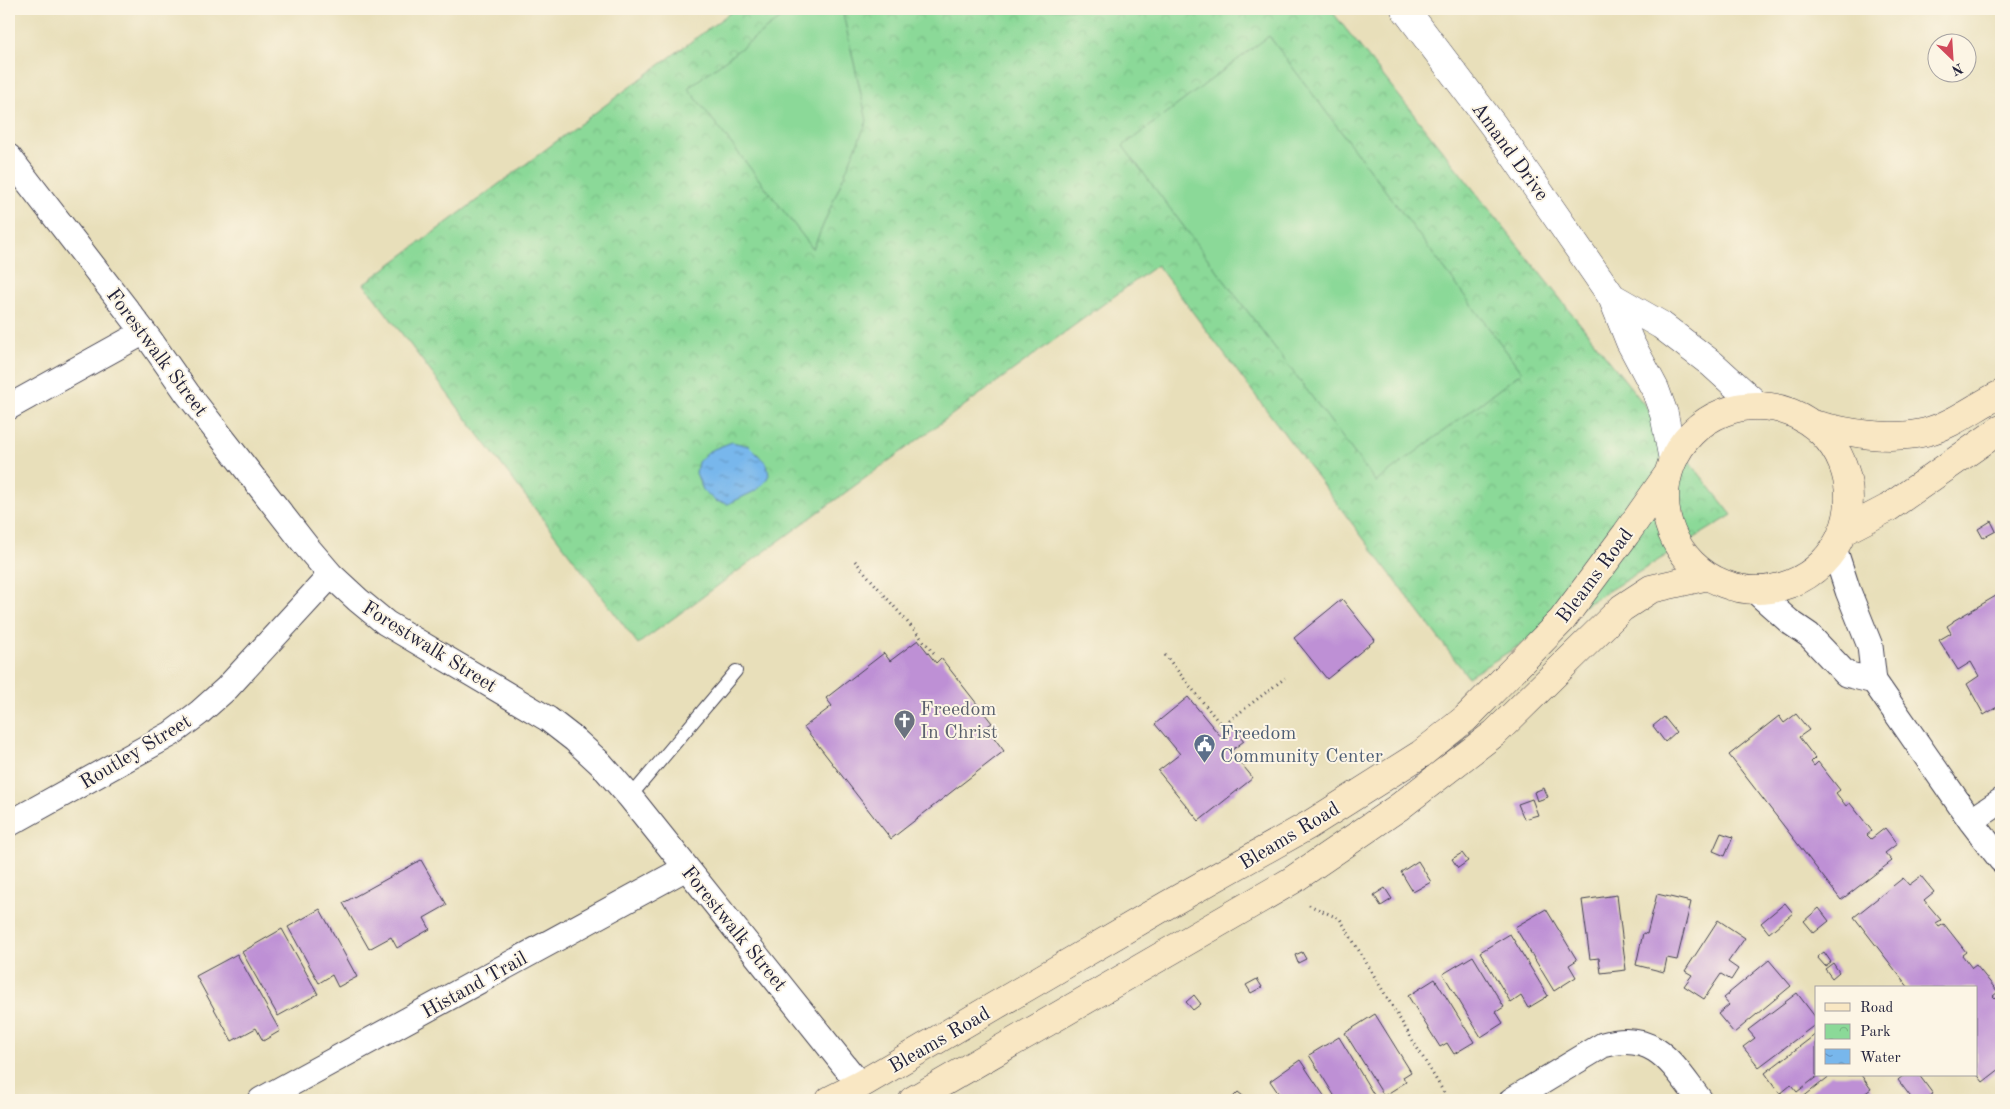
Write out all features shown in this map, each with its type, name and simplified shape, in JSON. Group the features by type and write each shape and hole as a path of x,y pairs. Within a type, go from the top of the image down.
{"main road":[{"path":"1813,424 1845,432 1880,435 1898,436 1927,432 1960,418 2001,394"},
{"name":"Bleams Road","path":"830,1100 860,1085 1166,905 1309,825 1421,754 1466,718 1562,620 1626,534 1687,438 1707,420 1731,409 1757,405 1786,410 1813,424"},
{"path":"1670,467 1665,503 1671,532 1686,557 1708,576 1730,586 1754,590 1777,587 1800,579 1819,566 1838,540 1849,503 1846,473 1834,446 1813,424"},
{"path":"1838,540 1888,508 2001,429"},
{"name":"Bleams Road","path":"913,1100 1291,881 1399,807 1495,733 1622,608 1651,590 1708,576"}],"street":[{"name":"Amand Drive","path":"1405,9 1493,126 1612,297 1630,342 1655,389 1664,414 1670,467"},
{"name":"Forestwalk Street","path":"9,157 144,332 188,393 331,575 386,623 548,719 601,764 860,1085"},
{"name":"Amand Drive","path":"1612,297 1661,325 1712,364 1757,405"},
{"path":"9,407 144,332"},
{"path":"1838,540 1848,591 1870,646 1874,681 1971,821 2001,860"},
{"name":"Routley Street","path":"9,824 164,738 192,719 226,688 331,575"},
{"path":"1754,590 1790,622 1809,634 1846,674 1874,681"},
{"path":"1971,821 2001,801"},
{"name":"Histand Trail","path":"261,1100 686,868"},
{"path":"1512,1100 1603,1045 1620,1040 1640,1042 1658,1051 1675,1068 1700,1100"}],"lane":[{"path":"630,798 736,671"}],"path":[{"path":"855,561 934,653"},
{"path":"1165,655 1222,726 1284,678"},
{"path":"1340,919 1446,1096"}],"green space":[{"path":"735,9 1330,9 1732,515 1468,677 1157,265 638,644 364,284"},
{"path":"793,9 842,9 867,121 813,249 688,88"},
{"path":"1269,36 1522,372 1376,482 1123,146"}],"water":[{"path":"732,442 749,446 767,464 769,475 765,482 755,491 728,504 715,501 703,490 696,473 698,462 709,451"}],"building":[{"path":"1991,521 1996,531 1983,538 1978,529"},
{"path":"2001,593 2001,716 1997,707 1984,715 1967,684 1979,676 1971,662 1958,670 1939,640 1951,633 1947,626 1953,621"},
{"path":"1342,599 1375,640 1327,679 1294,638"},
{"name":"Freedom In Christ","path":"918,640 936,663 941,658 992,723 986,727 1004,751 891,839 804,727 832,706 826,698 884,653 890,661"},
{"name":"Freedom Community Center","path":"1188,697 1222,738 1234,728 1244,741 1231,751 1253,778 1199,821 1158,771 1180,754 1155,724"},
{"path":"1796,714 1809,730 1799,737 1815,758 1811,762 1814,766 1818,762 1840,790 1836,793 1846,806 1850,803 1872,831 1867,835 1871,839 1885,828 1897,844 1885,853 1892,861 1841,900 1729,755 1779,716 1784,723"},
{"path":"1664,717 1676,732 1665,742 1653,726"},
{"path":"1544,788 1548,797 1537,801 1534,792"},
{"path":"1532,799 1538,815 1524,819 1518,804"},
{"path":"1721,833 1733,837 1725,856 1713,851"},
{"path":"1462,853 1468,861 1458,868 1452,859"},
{"path":"421,860 447,905 424,918 430,929 397,948 391,937 369,949 343,903"},
{"path":"1418,861 1431,882 1413,892 1401,872"},
{"path":"1921,876 1934,892 1924,900 1941,920 1936,923 1939,927 1944,924 1966,952 1962,955 1972,968 1976,965 1998,992 1993,996 1997,1000 2001,997 2001,1068 1983,1082 1978,1076 1978,986 1907,986 1854,917 1903,878 1909,885"},
{"path":"1385,888 1392,899 1381,906 1374,895"},
{"path":"1657,894 1691,902 1677,960 1667,958 1664,972 1636,965 1643,933 1647,934"},
{"path":"1617,895 1626,970 1601,973 1599,958 1590,959 1582,900"},
{"path":"1785,903 1793,913 1769,933 1761,923"},
{"path":"1819,908 1829,921 1814,933 1804,921"},
{"path":"320,909 357,977 338,987 332,975 319,983 288,927"},
{"path":"1546,909 1577,960 1569,965 1576,977 1554,991 1515,927"},
{"path":"1718,920 1745,938 1728,962 1738,969 1731,980 1721,974 1704,999 1684,986 1692,975 1685,971"},
{"path":"282,929 318,994 278,1016 242,952"},
{"path":"1510,934 1548,996 1528,1008 1521,996 1511,1003 1480,952"},
{"path":"1302,952 1306,959 1298,963 1295,955"},
{"path":"1824,952 1831,962 1825,966 1817,957"},
{"path":"237,954 280,1031 263,1041 256,1028 232,1041 196,976"},
{"path":"1473,956 1504,1007 1496,1012 1503,1023 1481,1037 1443,974"},
{"path":"1769,960 1791,986 1734,1033 1718,1014 1729,1005 1723,998"},
{"path":"1833,963 1839,972 1832,978 1825,969"},
{"path":"1257,979 1262,987 1251,993 1246,985"},
{"path":"1435,979 1474,1042 1454,1054 1447,1043 1440,1047 1408,996"},
{"path":"1797,993 1815,1017 1815,1025 1759,1067 1743,1047 1755,1038 1748,1030"},
{"path":"1194,995 1201,1004 1193,1010 1186,1002"},
{"path":"1375,1014 1411,1072 1403,1077 1406,1082 1384,1096 1345,1033"},
{"path":"1815,1035 1815,1076 1818,1076 1797,1092 1791,1085 1780,1094 1765,1073"},
{"path":"1339,1037 1377,1100 1337,1100 1309,1055"},
{"path":"1300,1060 1327,1100 1283,1100 1270,1081"},
{"path":"1830,1076 1862,1076 1871,1089 1856,1100 1804,1100 1802,1098"},
{"path":"1903,1076 1920,1076 1933,1094 1924,1100 1913,1100 1898,1080"},
{"path":"1238,1092 1248,1100 1230,1100"}],"place":[{"name":"Freedom In Christ","path":"904,739"},
{"name":"Freedom Community Center","path":"1204,763"}]}
